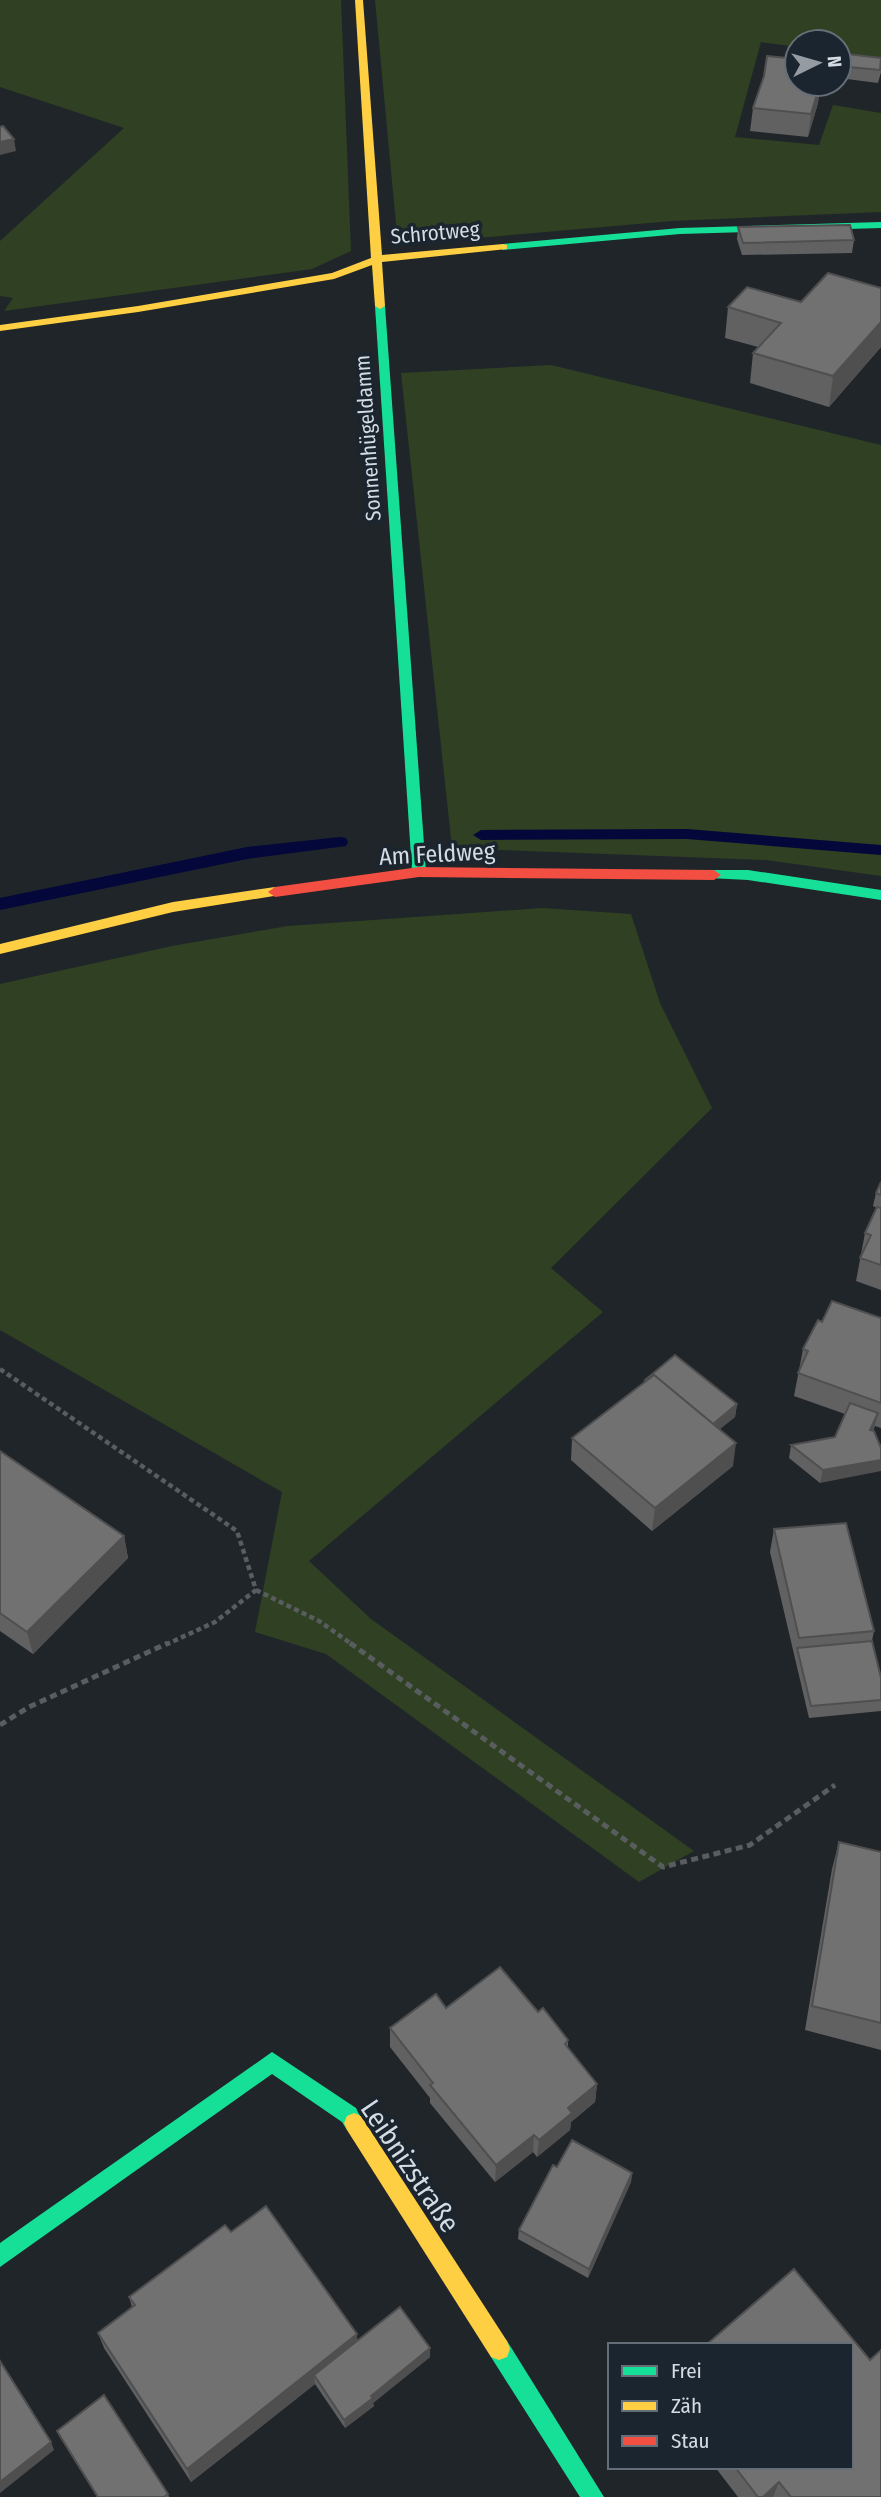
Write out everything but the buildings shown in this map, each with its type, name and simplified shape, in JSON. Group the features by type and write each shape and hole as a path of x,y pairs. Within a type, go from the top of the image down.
{"street":[{"name":"Sonnenhügeldamm","path":"359,0 419,872"},
{"name":"Schrotweg","path":"0,328 138,309 334,275 377,259 680,231 881,225"},
{"name":"Am Feldweg","path":"0,949 173,907 419,872 748,876 881,895"},
{"name":"Leibnizstraße","path":"0,2256 271,2062 349,2115 593,2497"}],"path":[{"path":"0,1370 237,1531 256,1590 319,1621 663,1867 750,1844 835,1785"},
{"path":"0,1725 29,1706 215,1622 256,1590"}],"green space":[{"path":"0,0 341,0 351,251 312,269 4,311 13,298 0,296 0,241 124,128 0,87"},
{"path":"375,0 881,0 881,58 853,54 853,28 783,28 783,45 761,42 735,137 819,145 833,105 881,113 881,212 672,221 398,245"},
{"path":"551,365 881,445 881,876 766,860 452,848 401,373"},
{"path":"542,908 631,914 660,1003 712,1108 551,1268 603,1312 309,1561 371,1619 694,1851 639,1882 326,1654 255,1632 282,1492 0,1330 0,984 172,946 288,926"}],"waterway":[{"path":"481,835 687,834 881,850"},
{"path":"0,904 247,853 340,842"}],"traffic: fast":[{"path":"503,247 680,231 881,225"},
{"path":"380,306 419,872"},
{"path":"714,875 748,875 881,895"},
{"path":"0,2256 272,2062 349,2115 354,2123"},
{"path":"499,2349 593,2497"}],"traffic: slow":[{"path":"359,0 380,306"},
{"path":"0,328 138,309 334,276 377,259 503,247"},
{"path":"0,949 173,907 275,892"},
{"path":"354,2123 499,2349"}],"traffic: jam":[{"path":"275,892 419,872 714,875"}]}
